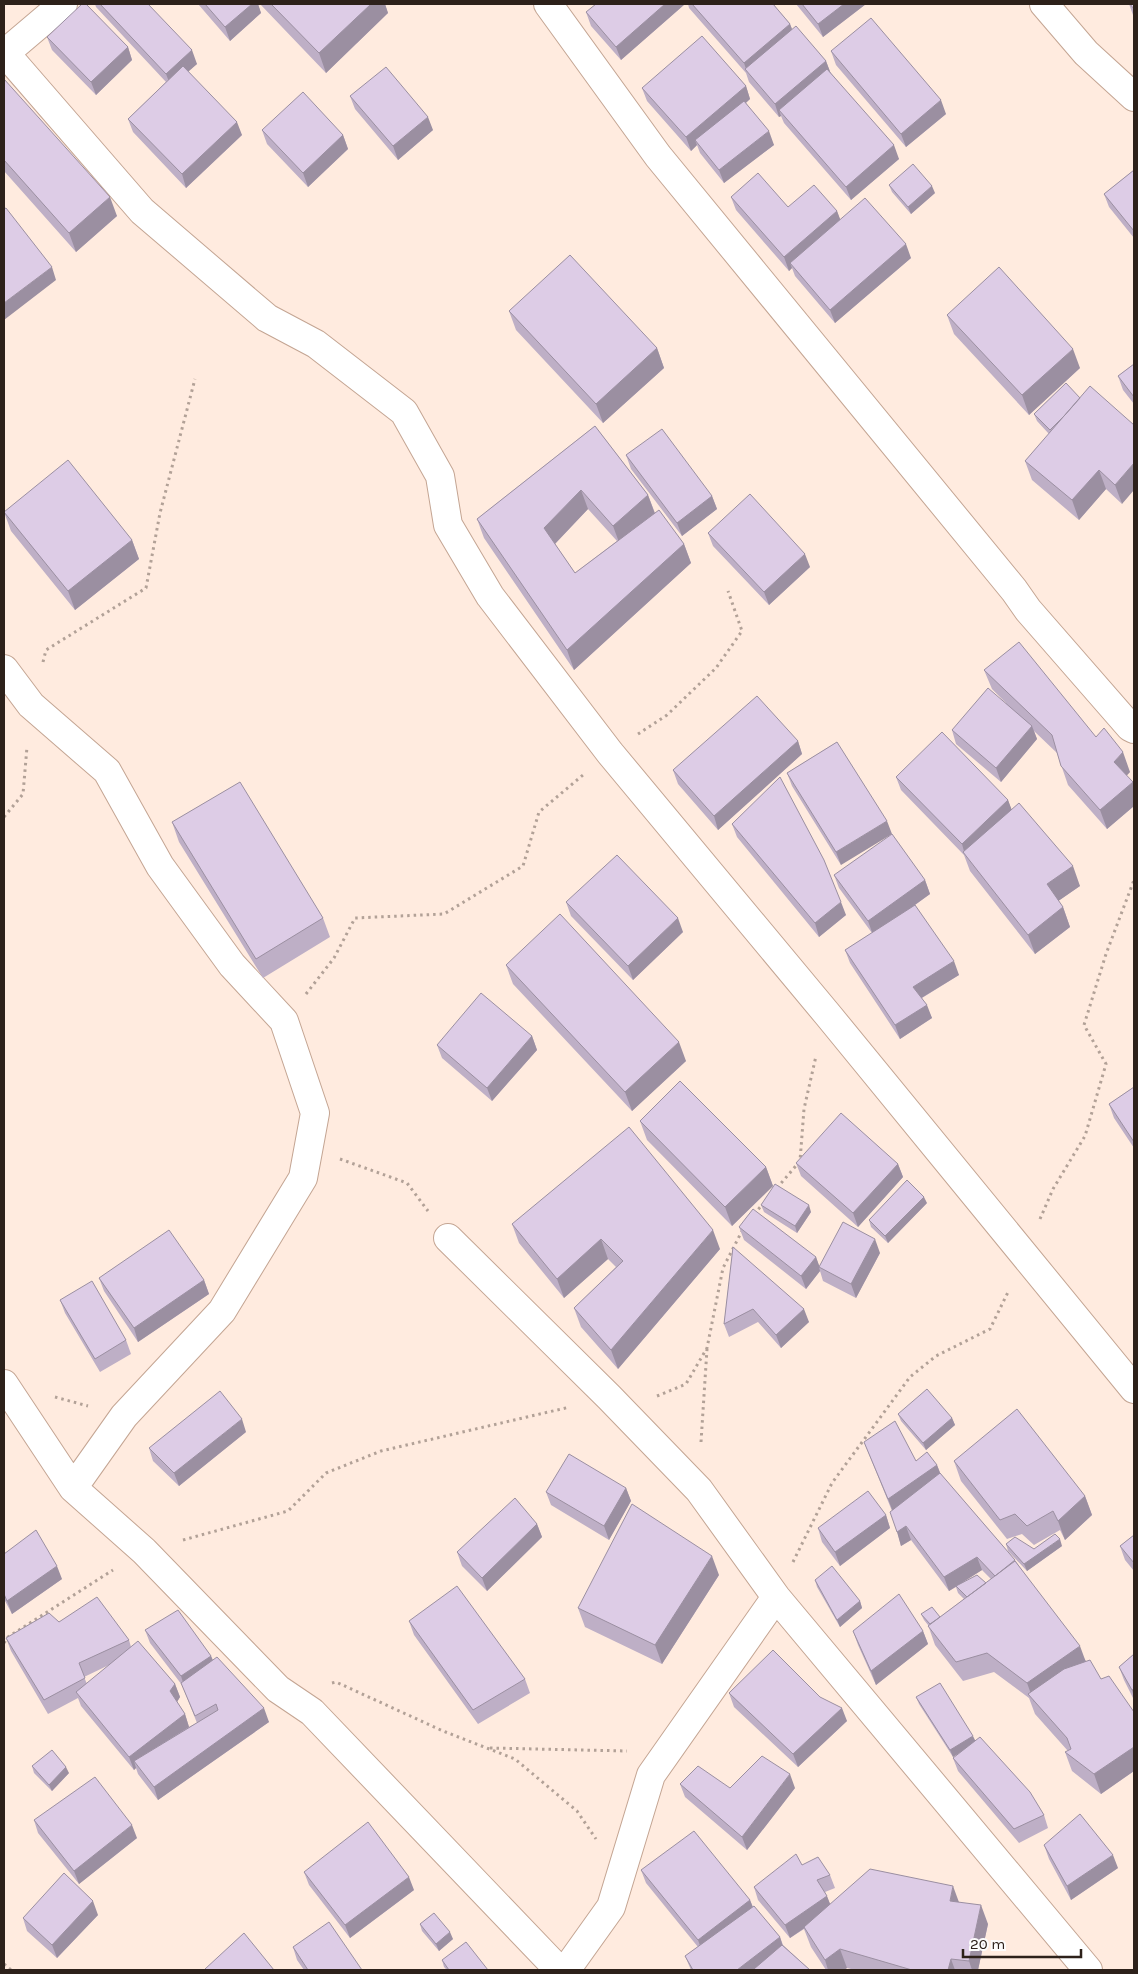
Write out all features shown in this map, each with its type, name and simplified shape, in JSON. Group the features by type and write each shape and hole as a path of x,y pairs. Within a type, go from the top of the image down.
{"street":[{"path":"63,4 4,54 142,211 267,318 316,344 404,412 440,476 448,525 485,588 610,753 828,1015 1134,1389"},
{"path":"548,4 658,156 1014,590 1028,610 1130,727 1134,729"},
{"path":"1044,4 1086,53 1134,97"},
{"path":"4,669 31,705 107,771 160,866 232,965 284,1021 316,1113 303,1178 222,1311 124,1416 73,1488"},
{"path":"448,1238 609,1397 699,1490 776,1597 1088,1970"},
{"path":"4,1384 73,1488 144,1551 278,1689 312,1712 559,1970"},
{"path":"566,1970 611,1907 652,1775 776,1597"}],"path":[{"path":"4,817 23,794 31,705 46,650 146,588 160,513 195,379"},
{"path":"284,1021 334,958 356,918 444,914 523,866 539,812 610,753 667,715 716,668 742,631 728,591"},
{"path":"775,1190 800,1161 804,1110 812,1068 828,1015"},
{"path":"308,1150 363,1166 407,1183 448,1238"},
{"path":"751,1218 769,1197"},
{"path":"699,1490 707,1348 723,1268 745,1226"},
{"path":"4,1643 8,1636 144,1551 288,1510 326,1473 381,1450 524,1419 609,1397 636,1405 686,1384 707,1348"},
{"path":"50,1396 124,1416"},
{"path":"278,1689 336,1682 443,1732 515,1759 577,1810 620,1877"},
{"path":"487,1748 668,1751"},
{"path":"4,1964 11,1970"}],"building":[{"path":"82,4 86,4 128,47 91,82 47,37"},
{"path":"100,4 148,4 192,50 166,74"},
{"path":"205,4 252,4 225,27"},
{"path":"271,4 371,4 319,53"},
{"path":"596,4 665,4 616,47 586,12"},
{"path":"692,4 773,4 790,24 744,63"},
{"path":"802,4 844,4 818,24"},
{"path":"871,18 941,100 901,134 831,51"},
{"path":"796,26 826,61 775,104 745,69"},
{"path":"702,36 746,86 686,137 642,88"},
{"path":"183,66 237,122 182,174 128,119"},
{"path":"386,67 428,117 393,146 350,96"},
{"path":"827,69 894,145 846,187 779,110"},
{"path":"4,79 110,197 69,233 4,160"},
{"path":"303,92 343,135 303,173 262,130"},
{"path":"744,101 769,131 719,170 695,140"},
{"path":"913,164 932,186 908,207 889,185"},
{"path":"1134,170 1134,231 1104,194"},
{"path":"758,173 788,207 814,185 837,211 784,257 731,197"},
{"path":"865,198 906,244 830,310 790,263"},
{"path":"6,208 52,267 4,303 4,209"},
{"path":"570,255 657,348 596,404 509,311"},
{"path":"999,267 1073,349 1022,395 947,315"},
{"path":"1134,364 1134,397 1118,376"},
{"path":"1066,383 1080,398 1050,430 1034,414"},
{"path":"1090,386 1134,425 1134,463 1115,485 1099,470 1072,500 1025,461"},
{"path":"595,426 648,495 613,526 581,490 544,528 575,573 659,510 684,544 567,650 477,519"},
{"path":"662,429 712,496 677,523 626,455"},
{"path":"68,460 132,540 68,591 4,512"},
{"path":"750,494 805,554 764,592 708,533"},
{"path":"1019,642 1096,737 1104,728 1123,752 1114,762 1133,782 1100,810 1061,766 1052,735 984,670"},
{"path":"988,688 1032,726 996,768 952,730"},
{"path":"757,696 798,741 714,816 673,770"},
{"path":"942,732 1008,800 962,844 896,777"},
{"path":"837,742 887,821 836,852 787,773"},
{"path":"780,777 824,860 841,902 815,923 732,824"},
{"path":"240,782 323,918 256,959 172,822"},
{"path":"1019,803 1073,866 1047,884 1063,907 1028,935 963,852"},
{"path":"892,834 925,880 868,921 834,875"},
{"path":"617,855 678,918 628,966 566,902"},
{"path":"915,905 954,961 913,987 927,1005 895,1025 845,950"},
{"path":"560,914 679,1042 625,1092 506,965"},
{"path":"481,993 532,1036 487,1088 437,1045"},
{"path":"680,1081 766,1167 725,1207 640,1121"},
{"path":"1134,1087 1134,1142 1109,1104"},
{"path":"841,1113 898,1164 853,1213 796,1163"},
{"path":"629,1127 713,1230 611,1350 574,1308 623,1261 601,1239 557,1279 512,1224"},
{"path":"907,1180 924,1197 885,1236 869,1220"},
{"path":"775,1184 809,1205 795,1226 761,1205"},
{"path":"753,1209 816,1257 801,1276 739,1227"},
{"path":"843,1222 875,1239 851,1284 819,1267"},
{"path":"169,1230 204,1280 134,1328 99,1278"},
{"path":"733,1247 804,1309 776,1335 753,1309 724,1324"},
{"path":"92,1281 126,1340 95,1359 60,1300"},
{"path":"927,1389 952,1418 923,1443 898,1414"},
{"path":"220,1391 242,1419 174,1473 149,1448"},
{"path":"1017,1409 1085,1496 1058,1521 1053,1511 1027,1526 1015,1514 1000,1520 954,1461"},
{"path":"895,1421 916,1461 927,1452 937,1465 888,1499 864,1442"},
{"path":"569,1454 626,1488 604,1526 546,1492"},
{"path":"940,1473 1015,1560 995,1576 977,1557 944,1577 906,1526 897,1532 890,1512"},
{"path":"868,1491 886,1515 835,1552 818,1528"},
{"path":"515,1498 537,1524 482,1578 457,1552"},
{"path":"632,1504 712,1556 655,1645 578,1608"},
{"path":"36,1530 57,1566 7,1601 4,1594 4,1554"},
{"path":"1055,1534 1060,1539 1024,1564 1006,1544 1015,1537 1034,1549"},
{"path":"1134,1535 1134,1563 1120,1546"},
{"path":"1015,1561 1080,1646 1027,1683 987,1653 956,1662 928,1626"},
{"path":"832,1566 860,1601 837,1620 815,1580"},
{"path":"977,1575 986,1583 967,1597 956,1586"},
{"path":"457,1586 525,1679 473,1710 409,1621"},
{"path":"899,1594 923,1631 871,1671 853,1631"},
{"path":"97,1597 129,1640 79,1663 85,1678 44,1700 6,1638 49,1613 59,1622"},
{"path":"932,1607 940,1617 930,1624 921,1614"},
{"path":"178,1610 211,1656 181,1676 145,1630"},
{"path":"138,1641 175,1684 170,1691 185,1714 129,1757 76,1692"},
{"path":"773,1650 820,1697 842,1708 793,1754 729,1693"},
{"path":"1134,1654 1134,1689 1132,1690 1119,1667"},
{"path":"217,1657 264,1708 154,1787 134,1761 218,1710 216,1704 195,1716 181,1683"},
{"path":"1090,1660 1101,1679 1109,1676 1134,1712 1134,1747 1094,1774 1065,1752 1071,1749 1067,1738 1028,1694 1064,1669"},
{"path":"940,1683 973,1736 950,1750 916,1697"},
{"path":"980,1737 1030,1792 1044,1815 1014,1829 953,1758"},
{"path":"52,1750 66,1767 49,1785 32,1766"},
{"path":"762,1756 790,1774 742,1837 680,1784 698,1766 730,1788"},
{"path":"95,1777 132,1825 74,1871 34,1820"},
{"path":"1080,1814 1113,1855 1067,1886 1044,1845"},
{"path":"368,1822 409,1877 345,1925 304,1872"},
{"path":"694,1831 750,1900 698,1940 641,1870"},
{"path":"796,1854 802,1865 818,1857 830,1875 817,1880 827,1896 785,1925 754,1887"},
{"path":"870,1869 953,1886 950,1901 981,1905 969,1961 951,1959 948,1970 912,1970 840,1949 825,1960 804,1927"},
{"path":"64,1873 93,1901 52,1945 23,1918"},
{"path":"754,1906 780,1937 737,1970 693,1970 685,1956"},
{"path":"434,1913 450,1932 436,1944 420,1924"},
{"path":"329,1922 362,1970 308,1970 293,1947"},
{"path":"244,1933 274,1970 205,1969"},
{"path":"466,1942 488,1970 449,1970 442,1960"},
{"path":"782,1945 810,1970 754,1969"}]}
